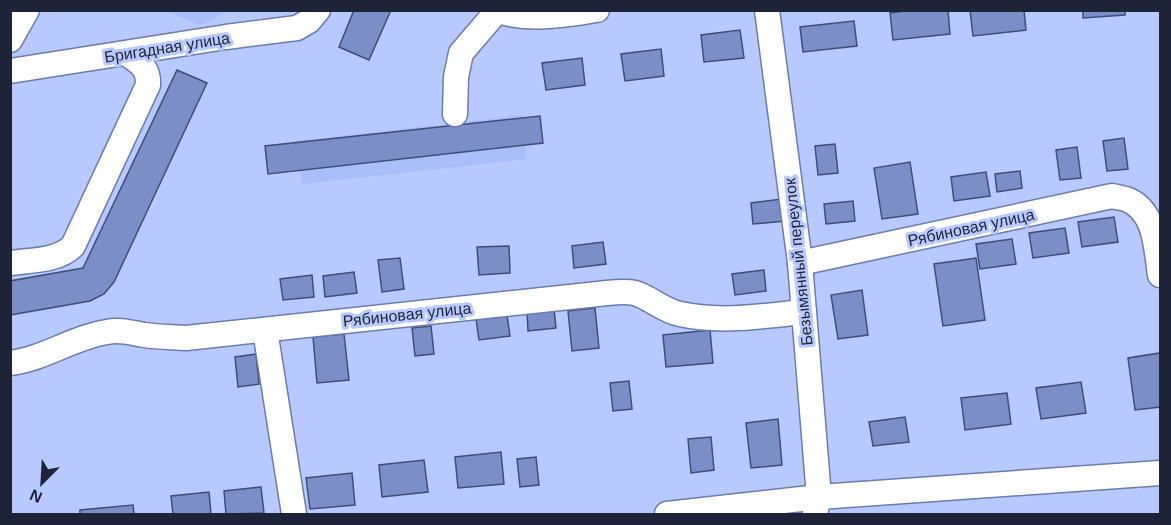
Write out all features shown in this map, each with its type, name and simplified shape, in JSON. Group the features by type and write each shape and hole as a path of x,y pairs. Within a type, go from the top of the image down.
{"street":[{"path":"10,40 27,10"},
{"name":"Бригадная улица","path":"10,71 297,28 309,21 318,10"},
{"path":"454,114 456,77 461,53 496,11 551,16 597,10"},
{"name":"Безымянный переулок","path":"767,10 800,263 817,506"},
{"path":"10,263 66,253 73,246 148,85 148,76 143,66 127,54"},
{"name":"Рябиновая улица","path":"800,263 1112,196 1127,200 1139,208 1148,219 1154,233 1161,275"},
{"name":"Рябиновая улица","path":"10,363 25,362 75,341 109,331 186,338 595,294 628,292 668,311 716,319 804,312"},
{"path":"265,330 294,514"},
{"path":"667,514 817,506 1161,473"}],"shaded area":[{"path":"228,10 200,25 166,11"},
{"path":"522,115 527,159 302,184 297,141"}],"building":[{"path":"354,10 391,10 369,60 339,47"},
{"path":"912,10 948,10 950,34 893,40 890,13"},
{"path":"970,10 1024,10 1026,30 973,36"},
{"path":"1083,10 1125,10 1125,15 1083,18"},
{"path":"854,21 857,46 803,52 800,27"},
{"path":"740,30 744,58 704,62 701,35"},
{"path":"661,49 664,76 625,81 621,54"},
{"path":"582,58 585,85 546,90 542,63"},
{"path":"177,70 207,83 114,282 104,294 90,301 10,315 10,281 83,268"},
{"path":"540,116 543,143 268,174 265,146"},
{"path":"1124,138 1128,169 1107,171 1103,141"},
{"path":"835,144 838,173 818,175 815,146"},
{"path":"1077,147 1081,178 1060,180 1056,150"},
{"path":"910,162 918,214 882,219 874,168"},
{"path":"1020,171 1022,188 997,192 995,174"},
{"path":"986,172 990,196 954,201 951,177"},
{"path":"782,199 785,221 753,224 751,203"},
{"path":"853,201 855,221 826,224 824,204"},
{"path":"1114,217 1118,242 1082,247 1078,222"},
{"path":"1065,228 1069,253 1033,258 1029,233"},
{"path":"1012,239 1016,264 980,269 976,244"},
{"path":"603,242 606,264 574,268 572,246"},
{"path":"509,246 510,273 479,275 477,247"},
{"path":"400,258 404,289 382,292 378,260"},
{"path":"976,258 985,320 943,326 934,264"},
{"path":"764,270 766,291 735,295 732,274"},
{"path":"354,272 357,293 325,297 323,276"},
{"path":"312,275 314,297 283,300 280,279"},
{"path":"862,290 868,335 838,339 831,295"},
{"path":"595,308 599,348 572,351 568,311"},
{"path":"554,309 556,328 528,331 527,312"},
{"path":"507,315 510,336 479,340 476,319"},
{"path":"431,326 434,354 415,356 412,328"},
{"path":"710,330 713,363 666,367 663,335"},
{"path":"344,334 349,380 317,383 313,337"},
{"path":"1160,353 1160,407 1135,410 1128,358"},
{"path":"256,354 259,384 238,387 235,357"},
{"path":"629,381 632,409 613,411 610,383"},
{"path":"1081,382 1086,413 1041,419 1036,388"},
{"path":"1007,393 1011,424 965,430 961,398"},
{"path":"905,417 909,442 873,446 869,422"},
{"path":"778,419 782,465 751,468 746,423"},
{"path":"711,437 714,470 691,473 688,439"},
{"path":"501,452 504,484 458,488 455,457"},
{"path":"536,457 539,485 520,487 517,459"},
{"path":"424,460 428,492 382,497 379,465"},
{"path":"352,473 355,505 310,509 306,478"},
{"path":"261,487 264,513 226,514 224,491"},
{"path":"209,492 211,514 173,514 171,496"},
{"path":"133,505 134,514 80,514 80,510"}]}
